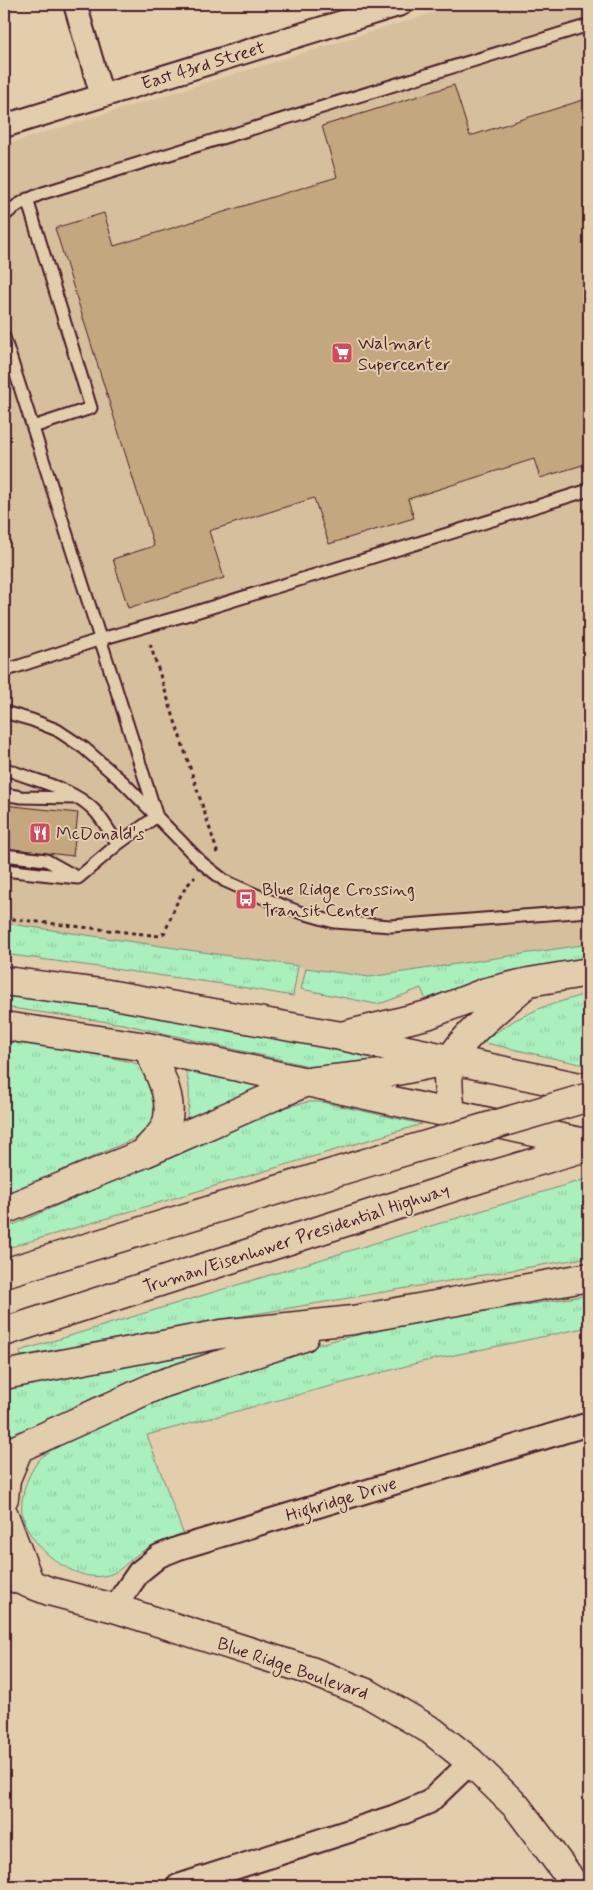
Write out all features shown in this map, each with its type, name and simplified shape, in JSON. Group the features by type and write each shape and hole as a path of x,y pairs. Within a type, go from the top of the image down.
{"main road":[{"path":"341,1036 427,1015 486,992 529,982 589,972"},
{"path":"4,981 108,994 341,1036 589,1090"},
{"path":"451,1114 448,1085 451,1060 465,1041 529,982"},
{"path":"4,1026 146,1048 589,1145"},
{"path":"144,1153 166,1126 168,1105 161,1076 146,1048"},
{"path":"4,1210 144,1153 306,1082 382,1074 451,1060"},
{"path":"4,1273 589,1097"},
{"name":"Truman/Eisenhower Presidential Highway","path":"4,1332 589,1145"},
{"path":"4,1375 221,1334 353,1320 589,1277"},
{"path":"4,1498 11,1452 158,1385 353,1320"},
{"path":"4,1515 30,1584"},
{"name":"Blue Ridge Boulevard","path":"4,1574 49,1591 114,1608 311,1671 370,1694 432,1731 471,1762 517,1807 574,1886"}],"street":[{"path":"75,4 102,96"},
{"name":"East 43rd Street","path":"4,126 401,4"},
{"name":"Highridge Drive","path":"114,1608 139,1572 159,1556 179,1548 585,1431"},
{"path":"178,1886 394,1817 428,1802 471,1762"}],"lane":[{"path":"4,216 12,208 43,192 589,26"},
{"path":"27,199 91,408 33,426"},
{"path":"4,337 157,816"},
{"path":"4,671 101,639 202,610 589,490"},
{"path":"4,712 57,730 84,748 107,766 202,863 225,880 268,900 334,922 391,926 589,911"},
{"path":"4,768 65,790 79,798 94,810 118,844"},
{"path":"4,788 21,797"},
{"path":"4,794 21,797 79,798"},
{"path":"4,870 78,878 118,844 157,816"},
{"path":"4,855 46,860 78,878"}],"path":[{"path":"150,644 217,851 214,854"},
{"path":"4,918 160,936 166,932 180,894 195,877"}],"shaded area":[{"path":"462,4 589,4 589,944 370,977 4,923 4,145"}],"green space":[{"path":"4,923 298,966 293,996 223,984 4,954"},
{"path":"589,944 589,958 493,975 426,1000 421,988 376,1004 301,989 306,968 370,977"},
{"path":"4,992 157,1012 425,1062 322,1069 123,1024 4,1007"},
{"path":"589,993 589,1066 481,1042 515,1020 543,1007"},
{"path":"4,1041 85,1052 140,1065 148,1073 156,1087 155,1120 140,1136 4,1196 4,1148 9,1146 4,1130"},
{"path":"184,1066 277,1087 184,1128 189,1097 187,1074"},
{"path":"308,1102 322,1102 422,1124 4,1249 4,1229 269,1112"},
{"path":"589,1178 589,1257 184,1326 21,1356 20,1351"},
{"path":"589,1295 589,1327 421,1362 147,1435 183,1533 146,1549 115,1573 91,1576 66,1567 54,1560 27,1529 22,1511 23,1495 28,1479 40,1459 55,1448 78,1436 190,1388 260,1361 342,1338 448,1318"},
{"path":"277,1335 149,1375 92,1398 4,1444 4,1386"}],"building":[{"name":"Walmart Supercenter","path":"454,85 470,136 589,98 589,463 540,478 534,459 408,499 414,518 329,544 314,498 209,531 224,578 128,608 113,559 154,546 55,228 104,213 114,246 337,177 322,126"},
{"name":"McDonald's","path":"4,805 78,813 73,856 4,848"}],"place":[{"name":"Walmart Supercenter","path":"342,353"},
{"name":"McDonald's","path":"40,833"},
{"name":"Blue Ridge Crossing Transit Center","path":"246,899"}]}
